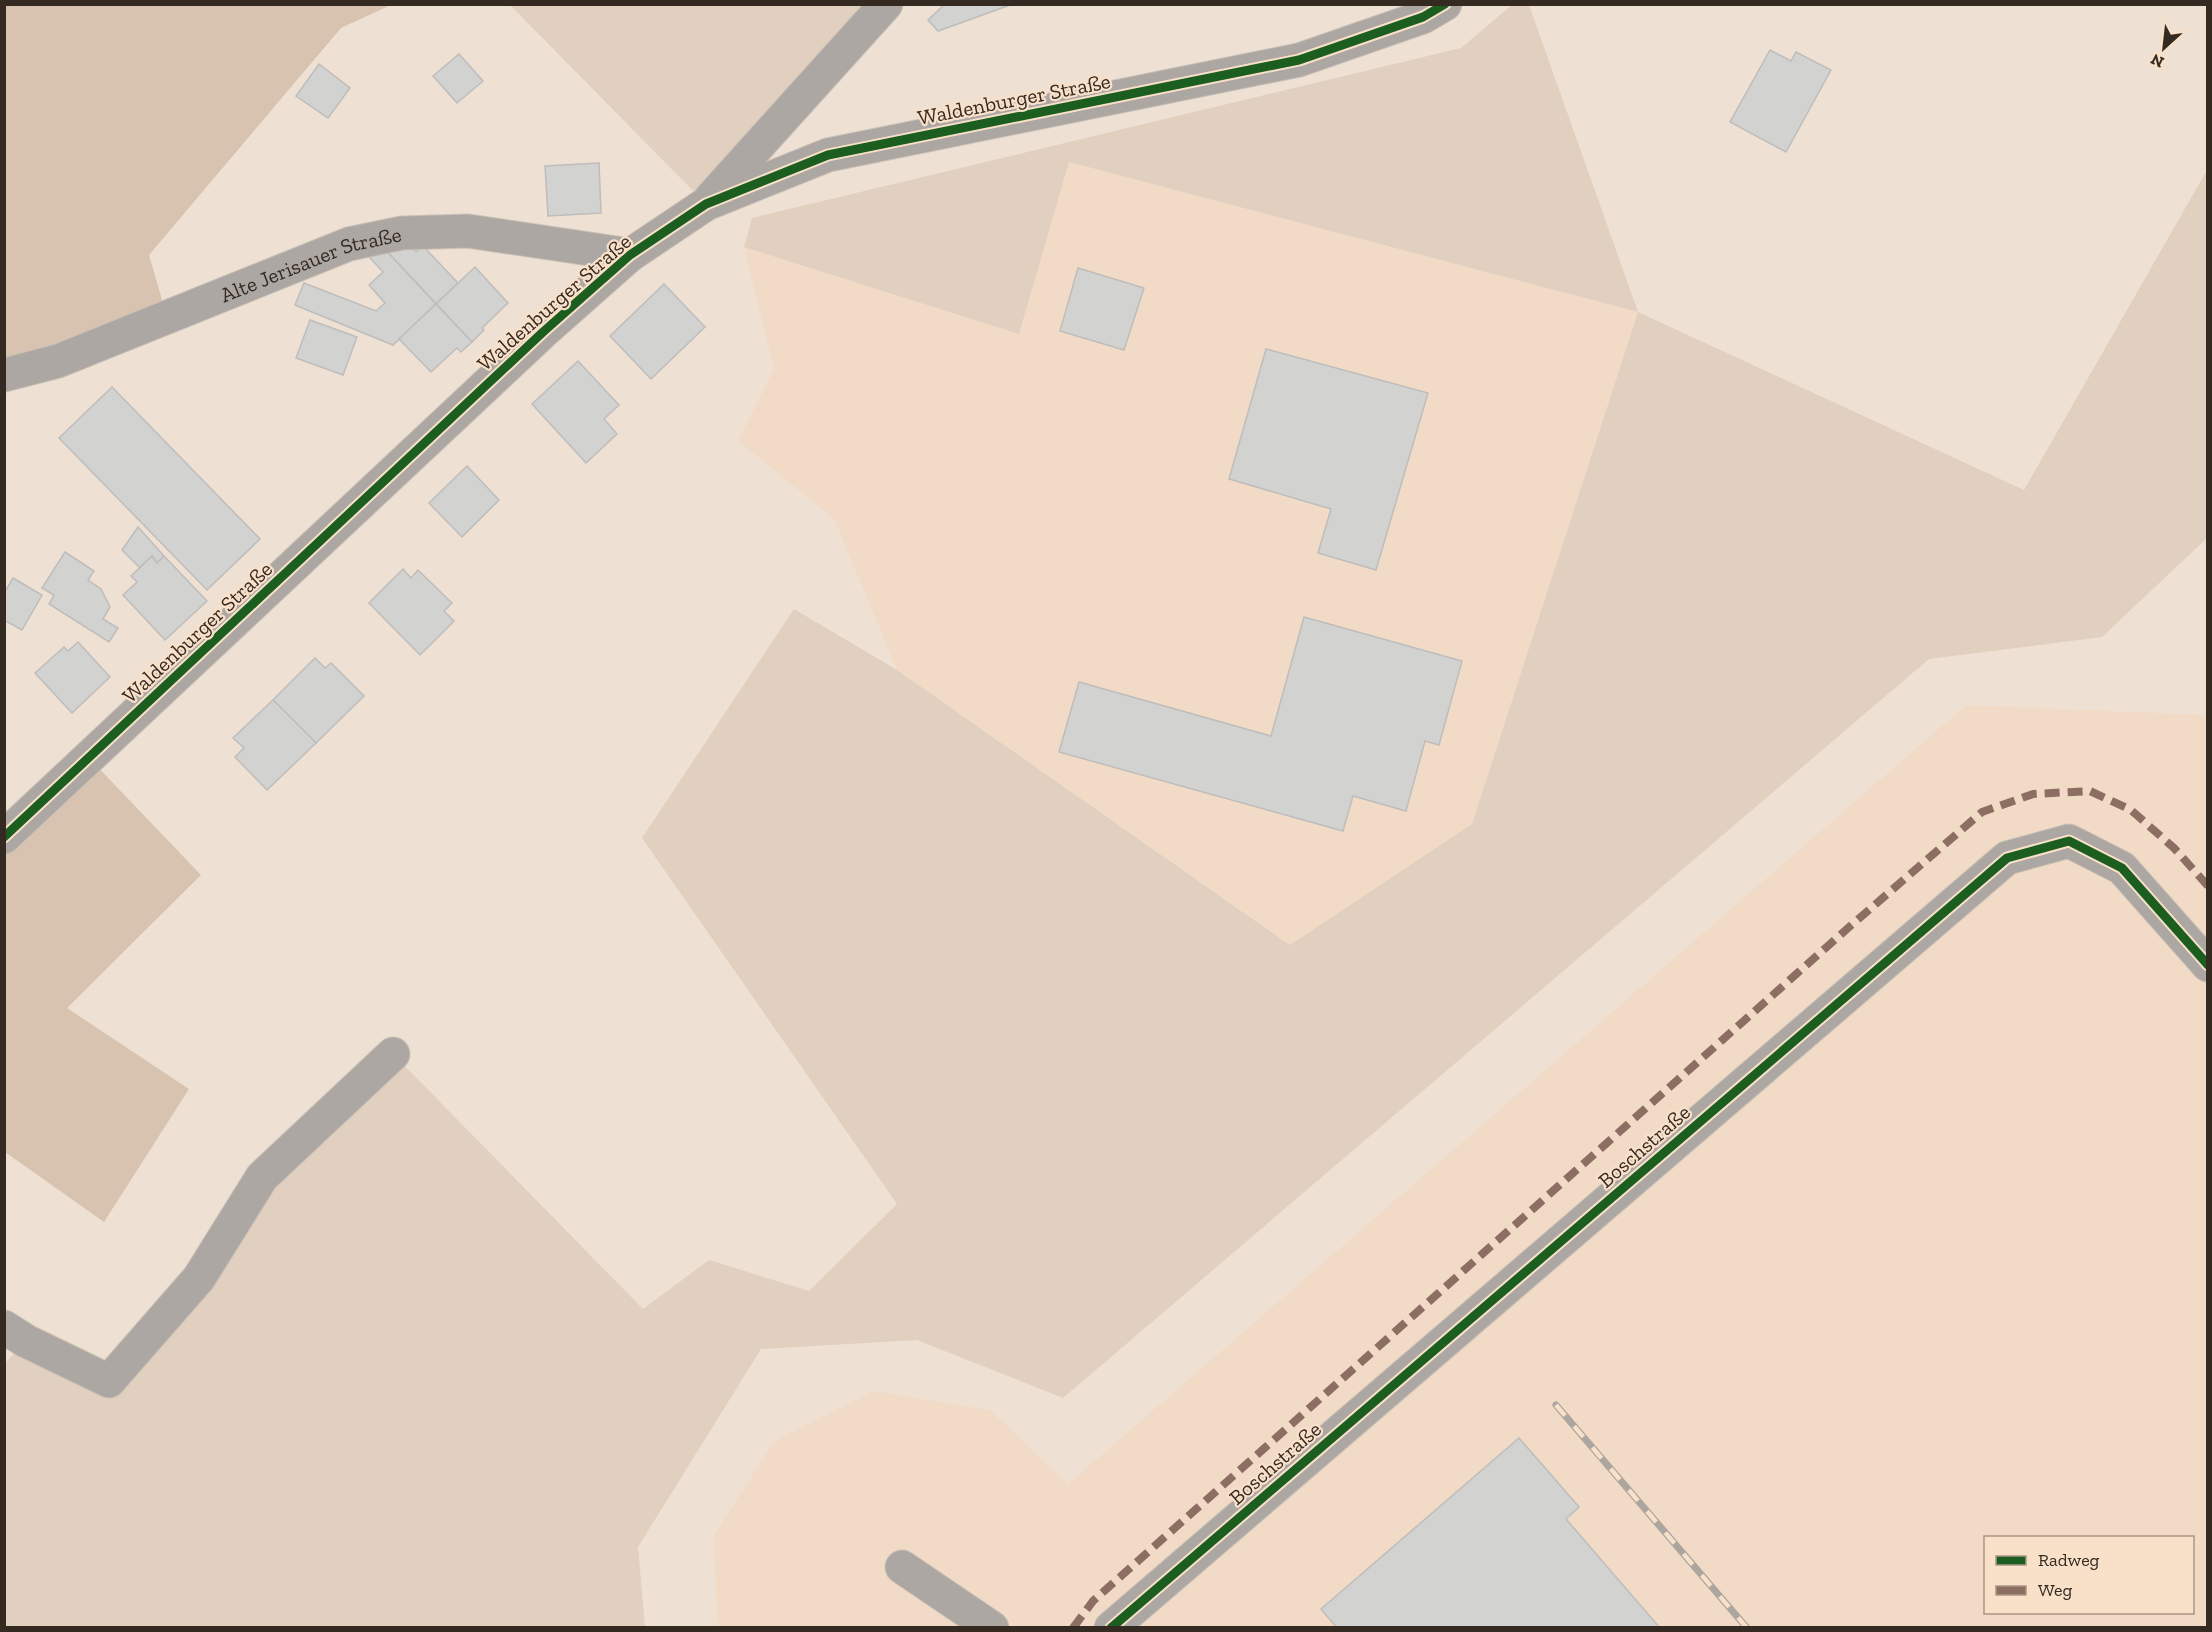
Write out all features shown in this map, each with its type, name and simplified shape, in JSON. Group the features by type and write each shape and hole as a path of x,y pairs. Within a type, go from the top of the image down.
{"street":[{"name":"Waldenburger Straße","path":"706,204 886,4"},
{"name":"Waldenburger Straße","path":"4,837 543,332 630,255 706,204 828,155 1299,60 1423,17 1445,4"},
{"name":"Alte Jerisauer Straße","path":"4,375 58,361 349,244 402,233 468,231 630,255"},
{"name":"Boschstraße","path":"1111,1628 2007,858 2069,841 2122,868 2208,965"},
{"path":"4,1327 26,1341 109,1382 199,1278 262,1177 393,1054"},
{"path":"902,1567 992,1628"}],"shaded area":[{"path":"5,5 391,5 341,28 149,255 167,317 5,375"},
{"path":"510,5 886,5 706,204"},
{"path":"1512,5 1529,5 1638,312 1069,162 1019,334 744,247 752,218 1461,48"},
{"path":"1069,162 1638,312 1472,824 1291,945 897,670 834,519 738,441 774,369 744,247 1019,334"},
{"path":"2207,170 2207,538 2102,637 1929,659 1063,1398 917,1340 761,1349 638,1547 645,1627 5,1627 4,1364 26,1341 109,1381 262,1177 393,1054 643,1309 709,1260 809,1291 897,1204 642,838 794,609 897,670 1290,945 1472,824 1638,312 2024,490"},
{"path":"1966,705 2207,715 2207,1627 718,1627 713,1537 774,1441 874,1391 990,1410 1068,1484"},
{"path":"89,758 201,875 67,1008 189,1089 104,1222 5,1152 5,837"}],"building":[{"path":"945,4 1013,4 938,31 928,20"},
{"path":"1770,50 1791,61 1796,52 1831,70 1786,152 1730,122"},
{"path":"459,54 483,81 457,103 433,76"},
{"path":"319,64 350,88 328,118 296,96"},
{"path":"599,163 601,213 548,216 545,166"},
{"path":"402,237 416,252 423,246 458,283 436,304 379,243"},
{"path":"379,243 436,304 393,345 295,305 304,283 376,311 385,303 369,285 383,272 362,249"},
{"path":"475,267 508,303 482,328 484,330 472,342 436,304"},
{"path":"1078,268 1144,288 1124,350 1060,331"},
{"path":"664,284 705,327 651,379 610,336"},
{"path":"436,304 472,342 461,352 457,348 431,372 399,339"},
{"path":"310,320 357,337 343,375 296,358"},
{"path":"1266,349 1428,393 1376,570 1318,553 1331,509 1229,479"},
{"path":"578,361 619,405 604,419 617,434 586,463 532,404"},
{"path":"112,387 260,539 207,590 59,438"},
{"path":"467,466 499,500 462,537 429,503"},
{"path":"138,527 164,556 157,563 152,556 140,568 122,550"},
{"path":"65,552 94,571 88,580 101,589 110,607 103,619 118,628 109,642 49,604 54,595 42,588"},
{"path":"152,556 157,563 164,556 207,601 165,640 123,595 137,582 131,576"},
{"path":"403,569 411,578 418,570 452,603 444,611 454,621 420,655 369,603"},
{"path":"13,578 42,595 22,630 4,620 4,593"},
{"path":"1304,617 1462,661 1439,745 1425,741 1406,811 1353,796 1343,831 1059,752 1079,682 1271,736"},
{"path":"78,642 110,677 72,713 35,673 64,647 68,651"},
{"path":"315,658 325,668 331,663 364,696 316,743 273,700"},
{"path":"273,700 316,743 267,790 235,757 244,748 233,738"},
{"path":"1519,1438 1579,1507 1566,1519 1660,1628 1337,1628 1321,1609"}],"railway":[{"path":"1556,1405 1747,1628"}],"marked path":[{"path":"1073,1628 1093,1601 1848,928 1982,812 2033,794 2090,791 2131,810 2174,848 2208,886"}],"cycle path":[{"path":"4,837 543,332 630,255 706,204 828,155 1299,60 1423,17 1445,4"},
{"path":"1111,1628 2007,858 2069,841 2122,868 2208,965"}]}
